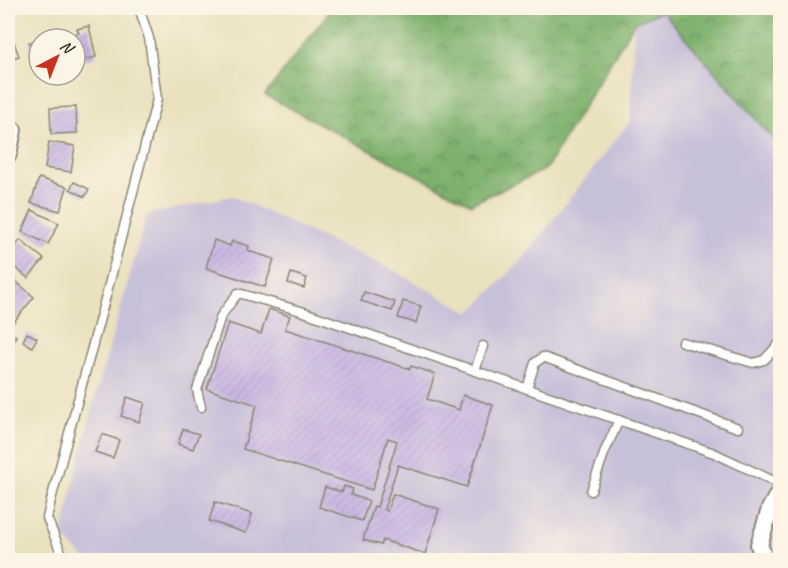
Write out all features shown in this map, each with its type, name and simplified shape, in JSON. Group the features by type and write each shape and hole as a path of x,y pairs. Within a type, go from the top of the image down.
{"street":[{"path":"8,154 13,130"},
{"path":"765,561 759,545 770,509 780,491"}],"lane":[{"path":"64,561 47,518 157,99 149,38 139,8"},
{"path":"201,407 197,390 221,315 238,293 301,311 714,453 780,484"},
{"path":"682,342 753,363 764,360 780,344"},
{"path":"475,371 483,346"},
{"path":"527,389 535,363 543,357 738,428"},
{"path":"591,491 619,420"}],"shaded area":[{"path":"662,11 780,147 780,560 86,560 62,536 99,383 147,215 232,196 391,269 470,313 526,255 631,120 634,23"}],"green space":[{"path":"332,8 780,8 780,147 662,11 634,23 546,169 471,204 265,95"}],"building":[{"path":"8,26 19,56 8,60"},
{"path":"89,26 96,57 87,59 87,27 85,27"},
{"path":"76,107 77,133 51,134 50,108"},
{"path":"49,142 75,146 71,172 45,168"},
{"path":"39,178 67,187 60,211 31,203"},
{"path":"74,182 89,189 85,197 70,189"},
{"path":"32,210 59,223 48,244 22,232"},
{"path":"20,240 44,259 28,278 8,262 8,256"},
{"path":"214,240 230,246 232,241 249,246 248,251 274,259 265,287 206,268"},
{"path":"291,273 307,278 304,288 288,283"},
{"path":"12,278 34,297 12,324 8,321 8,283"},
{"path":"364,292 395,302 392,311 361,301"},
{"path":"403,301 421,306 416,323 398,318"},
{"path":"269,309 290,316 285,329 410,369 411,366 435,374 427,399 459,410 463,395 493,405 467,487 398,465 384,509 387,511 393,494 439,509 425,554 383,540 381,545 363,540 374,506 377,507 397,441 388,438 372,490 243,449 257,405 207,389 228,323 261,334"},
{"path":"8,333 16,336 8,355"},
{"path":"27,333 37,338 32,347 23,341"},
{"path":"127,397 145,403 139,422 121,416"},
{"path":"183,429 199,434 193,449 178,444"},
{"path":"102,434 119,440 113,458 95,452"},
{"path":"344,486 353,489 351,495 369,501 362,521 319,507 325,487 342,492"},
{"path":"215,502 252,514 246,533 209,521"}]}
